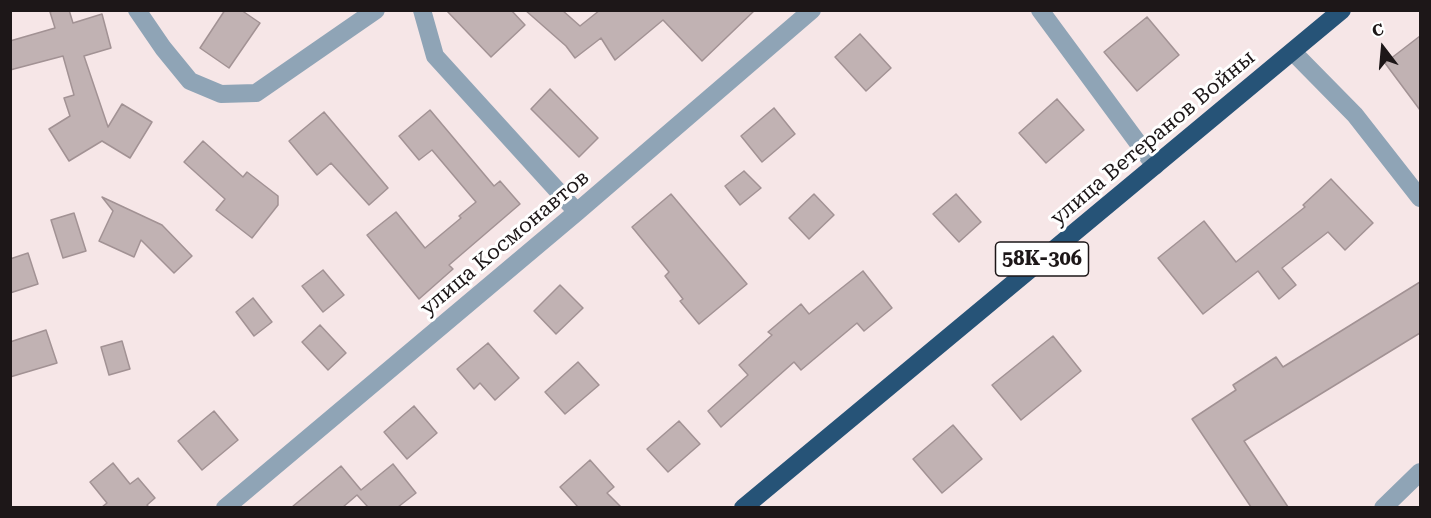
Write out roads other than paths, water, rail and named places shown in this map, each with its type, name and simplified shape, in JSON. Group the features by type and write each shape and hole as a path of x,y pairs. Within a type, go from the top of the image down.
{"highway":[{"name":"улица Ветеранов Войны","path":"743,507 1342,10"}],"street":[{"path":"137,10 190,81 221,94 256,93 376,10"},
{"path":"422,10 435,56 576,212"},
{"name":"улица Космонавтов","path":"225,507 812,10"},
{"path":"1040,10 1155,166"},
{"path":"1293,52 1355,115 1420,198"},
{"path":"1383,507 1420,472"}]}
